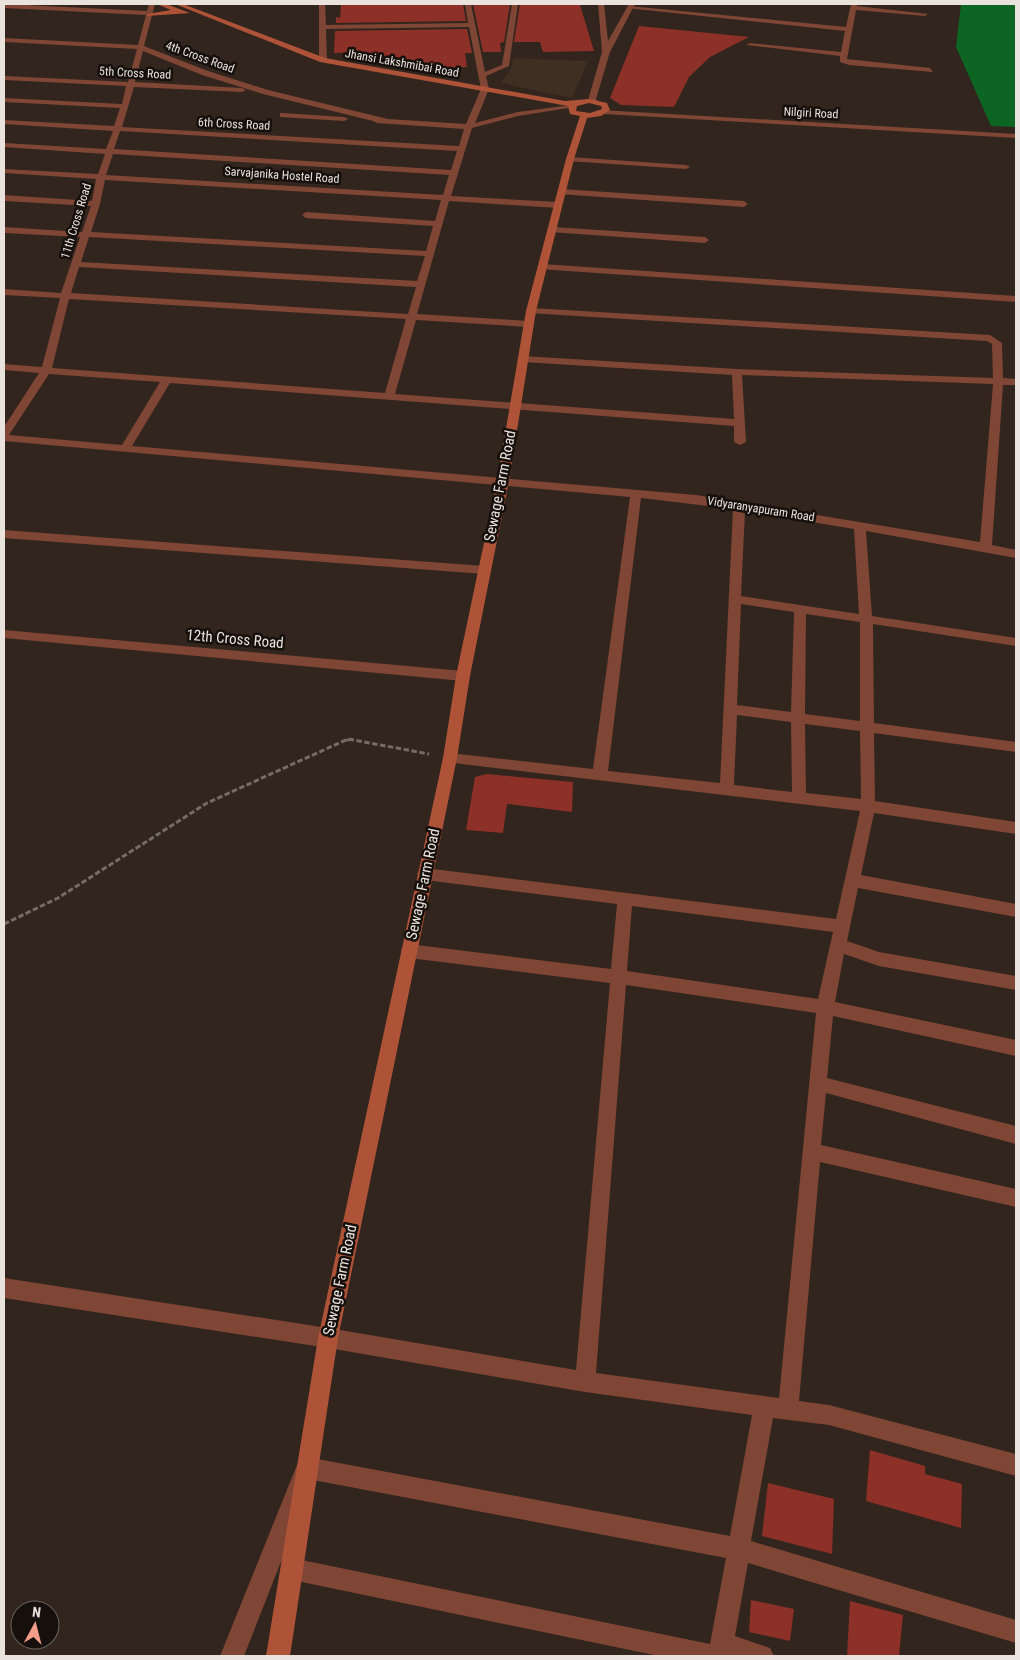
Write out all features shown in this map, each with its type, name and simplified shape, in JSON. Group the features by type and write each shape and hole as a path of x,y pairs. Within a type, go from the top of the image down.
{"main road":[{"name":"Jhansi Lakshmibai Road","path":"160,4 178,7 208,21 232,25 323,60 485,89 576,109"},
{"path":"151,9 178,7"},
{"path":"594,102 604,105 606,110 604,112 576,109 594,102"},
{"name":"Sewage Farm Road","path":"278,1656 328,1338 450,758 484,570 504,482 530,318 570,159 576,109"}],"street":[{"path":"322,4 323,60"},
{"path":"389,396 446,198 464,149 469,127 485,89 468,4"},
{"path":"483,75 505,66 515,4"},
{"path":"601,4 606,52"},
{"path":"4,6 151,9"},
{"path":"594,102 592,100 606,52 630,6 847,29"},
{"path":"925,14 853,6 847,29 843,60 849,63 930,70"},
{"name":"11th Cross Road","path":"4,437 48,369 65,296 96,204 102,177 125,106 151,9"},
{"path":"321,27 471,26"},
{"name":"4th Cross Road","path":"4,40 140,47 205,73 266,92 385,121"},
{"path":"750,45 843,54"},
{"name":"5th Cross Road","path":"4,78 266,92"},
{"path":"4,100 125,106"},
{"path":"283,115 469,127 518,114 576,109"},
{"name":"Nilgiri Road","path":"604,112 1016,136"},
{"name":"6th Cross Road","path":"4,122 464,149"},
{"path":"4,145 455,173"},
{"path":"570,159 686,167"},
{"name":"Sarvajanika Hostel Road","path":"4,171 446,198 560,198 744,204"},
{"path":"4,198 96,204"},
{"path":"306,215 439,224"},
{"path":"4,230 430,254"},
{"path":"553,230 705,240"},
{"path":"76,264 421,284"},
{"path":"542,267 1016,298"},
{"path":"4,292 412,317 530,318 990,338 997,343 998,381 986,547"},
{"path":"523,359 737,372 1016,382"},
{"path":"4,367 739,423"},
{"path":"737,372 740,442"},
{"path":"126,448 167,378"},
{"name":"Vidyaranyapuram Road","path":"4,437 696,499 986,547 1016,554"},
{"path":"600,774 636,493"},
{"path":"727,789 739,506"},
{"path":"788,1410 825,1008 868,806 866,617 860,526"},
{"path":"4,534 484,570"},
{"path":"735,599 866,617 1016,642"},
{"path":"799,798 800,608"},
{"name":"12th Cross Road","path":"4,634 464,676"},
{"path":"730,709 1016,747"},
{"path":"450,758 868,806 1016,828"},
{"path":"425,874 842,926"},
{"path":"852,880 1016,912"},
{"path":"585,1382 625,899"},
{"path":"838,945 879,959 1016,983"},
{"path":"409,951 619,977 825,1008 1016,1048"},
{"path":"817,1083 1016,1136"},
{"path":"811,1151 1016,1198"},
{"path":"4,1288 328,1338 585,1382 829,1415 1016,1465"},
{"path":"720,1652 764,1406"},
{"path":"232,1656 307,1468 739,1549 1016,1632"},
{"path":"292,1569 720,1652 762,1656"}],"path":[{"path":"4,924 58,898 206,803 348,739 450,758"}],"shaded area":[{"path":"513,58 588,61 572,98 501,83 511,69"}],"green space":[{"path":"961,4 1016,4 1016,127 991,126 956,47"}],"building":[{"path":"341,4 463,4 466,21 336,23 336,17 340,18"},
{"path":"473,4 510,4 504,42 500,43 501,52 483,52"},
{"path":"520,4 580,5 594,51 543,52 540,42 514,42"},
{"path":"639,26 749,37 710,57 689,77 674,107 621,105 610,98"},
{"path":"467,29 472,53 465,53 467,67 419,68 419,64 390,65 390,60 358,61 358,52 334,53 335,31"},
{"path":"487,774 573,782 572,812 507,804 503,833 466,830 475,777"},
{"path":"870,1450 925,1466 925,1474 962,1484 961,1528 866,1501"},
{"path":"768,1483 834,1499 832,1554 762,1536"},
{"path":"751,1600 794,1609 790,1641 749,1632"},
{"path":"850,1601 903,1615 899,1656 847,1656"}]}
